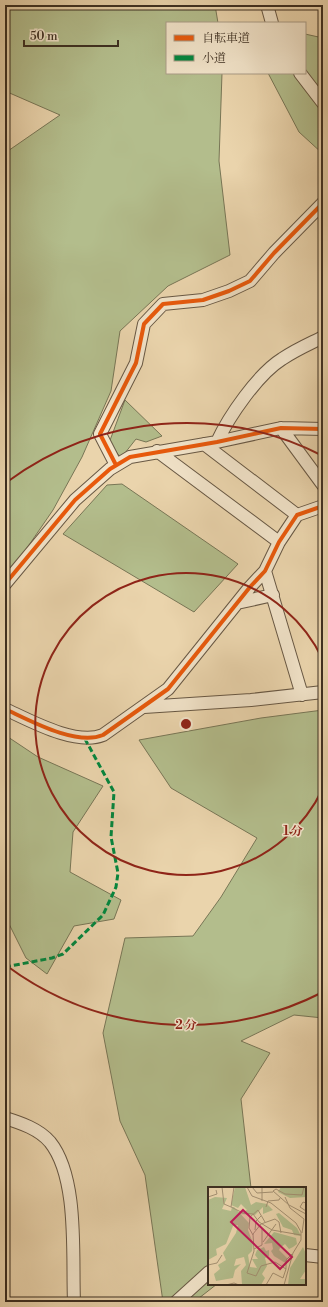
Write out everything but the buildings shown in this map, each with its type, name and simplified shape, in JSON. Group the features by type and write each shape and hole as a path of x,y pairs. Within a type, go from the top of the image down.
{"street":[{"path":"267,5 272,22"},
{"path":"301,74 323,103"},
{"path":"116,466 100,434 136,363 144,324 163,304 204,300 229,291 250,281 274,253 323,203"},
{"path":"217,442 224,426 253,386 281,359 323,337"},
{"path":"5,584 75,500 116,466 130,457 157,451 217,442 281,428 323,429"},
{"path":"281,428 323,484"},
{"path":"204,444 297,515"},
{"path":"157,451 279,542"},
{"path":"5,709 75,738 94,739 103,735 144,707 168,688 265,571 279,542 297,515 323,506"},
{"path":"265,571 302,695"},
{"path":"237,603 273,595"},
{"path":"144,707 302,695 323,692"},
{"path":"5,1118 37,1131 49,1141 58,1154 70,1194 74,1302"},
{"path":"306,1255 323,1258"},
{"path":"176,1302 208,1273"}],"green space":[{"path":"5,5 215,5 218,22 166,22 166,74 222,74 219,161 230,255 168,286 120,331 111,391 82,457 53,510 5,580 5,153 60,115 5,91"},
{"path":"306,34 323,38 323,154 299,132 269,74 306,74"},
{"path":"125,400 162,436 146,442 136,439 121,458 109,443"},
{"path":"122,484 238,564 194,612 63,534 107,485"},
{"path":"323,710 323,1018 294,1015 241,1041 270,1053 241,1099 251,1187 208,1187 208,1285 216,1285 194,1302 163,1302 145,1175 120,1121 103,1033 125,938 193,936 221,897 257,838 171,788 139,740 261,718"},
{"path":"5,735 38,757 103,786 73,832 70,872 121,900 114,919 74,926 47,974 26,958 8,922 5,923"}],"marked path":[{"path":"5,967 52,958 63,954 103,915 116,887 118,873 111,837 114,792 85,739"}],"cycle path":[{"path":"116,465 100,434 136,363 144,324 163,304 203,300 229,291 250,281 274,253 323,203"},
{"path":"5,584 75,500 110,469 130,457 217,442 281,428 323,429"},
{"path":"5,709 54,731 67,735 92,738 103,735 168,689 250,587 265,571 279,542 297,515 323,506"}]}
